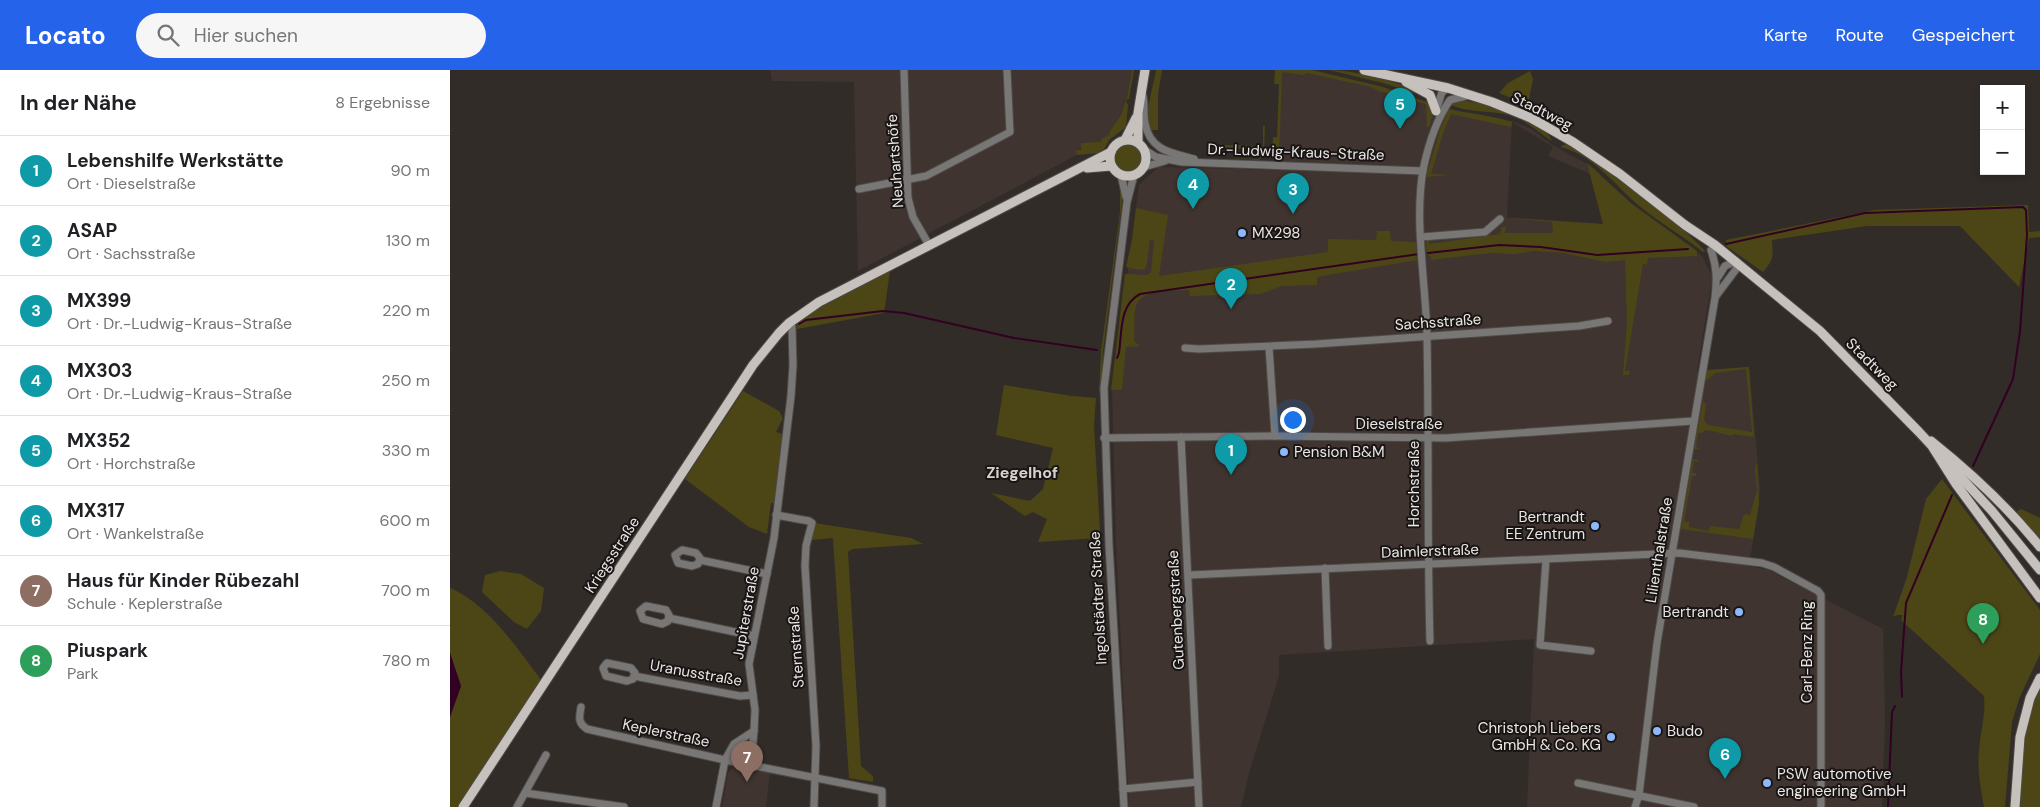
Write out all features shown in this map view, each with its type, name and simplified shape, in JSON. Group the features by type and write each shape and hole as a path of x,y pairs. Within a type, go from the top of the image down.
{"main road":[{"path":"1138,142 1138,113 1144,70"},
{"name":"Stadtweg","path":"1364,70 1448,88 1515,110 1573,142 1620,174 1757,280"},
{"path":"1392,76 1426,92 1434,102 1436,111"},
{"path":"1125,140 1138,113"},
{"path":"1125,140 1138,142 1145,150 1144,167 1134,175 1122,175 1112,166 1111,152 1116,144 1125,140"},
{"name":"Kriegsstraße","path":"463,807 753,365 778,333 819,302 1111,152"},
{"path":"1077,171 1112,166"},
{"name":"Stadtweg","path":"1685,225 1711,250 1734,263 1757,280 1820,331 1919,432"},
{"path":"1919,432 1992,511 2040,570"},
{"path":"1919,432 1987,489 2040,547"},
{"path":"1932,446 1956,484 2040,598"},
{"path":"2015,807 2020,737 2030,698 2040,678"}],"street":[{"name":"Neuhartshöfe","path":"904,70 908,198 913,217 929,245"},
{"path":"860,189 926,176 1010,132 1007,70"},
{"name":"Horchstraße","path":"1436,124 1436,111 1442,92 1448,88"},
{"path":"1142,92 1145,126 1149,136 1157,145 1174,155 1207,163"},
{"name":"Horchstraße","path":"1430,641 1427,565 1427,336 1421,237 1423,171 1436,124 1450,100 1472,95"},
{"name":"Dr.-Ludwig-Kraus-Straße","path":"1145,150 1156,157 1168,160 1207,163 1423,171"},
{"name":"Dr.-Ludwig-Kraus-Straße","path":"1144,167 1168,160"},
{"path":"1122,175 1127,202"},
{"path":"1127,202 1134,175"},
{"name":"Ingolstädter Straße","path":"1124,807 1104,438 1104,388 1127,202"},
{"path":"1421,237 1485,232 1500,219"},
{"name":"Lilienthalstraße","path":"1635,807 1639,795 1657,643 1717,278 1716,266 1711,250"},
{"path":"1717,278 1734,263"},
{"name":"Lilienthalstraße","path":"1714,298 1730,276 1734,263"},
{"path":"1730,276 1748,274"},
{"name":"Sachsstraße","path":"1185,348 1269,347 1579,326 1608,321"},
{"name":"Jupiterstraße","path":"751,764 754,731 754,695 749,664 767,574 792,396 792,327 789,323"},
{"path":"1269,347 1275,436"},
{"name":"Dieselstraße","path":"1104,438 1275,436 1427,438 1693,420"},
{"name":"Gutenbergstraße","path":"1181,438 1189,575 1198,807"},
{"name":"Sternstraße","path":"776,515 812,523 806,546 805,566 816,746 814,807"},
{"name":"Daimlerstraße","path":"1189,575 1672,553"},
{"name":"Carl-Benz Ring","path":"1672,553 1686,553 1762,563 1774,567 1821,593 1820,807"},
{"path":"700,560 767,574"},
{"path":"1546,560 1540,645 1591,651"},
{"path":"1325,568 1328,646"},
{"path":"669,618 754,636"},
{"name":"Uranusstraße","path":"634,676 740,696 754,695"},
{"name":"Keplerstraße","path":"581,707 578,718 581,725 587,729 725,760 882,791 882,807"},
{"path":"716,807 725,760 734,744 754,731"},
{"path":"517,807 546,755"},
{"path":"1123,789 1198,782"},
{"path":"1578,783 1694,807"},
{"path":"525,793 624,807"}],"shaded area":[{"path":"770,70 1132,70 1127,98 1125,98 1121,115 1109,135 1101,139 1101,142 1077,150 1077,155 858,271 854,82 772,81"},
{"path":"1132,70 1134,70 1129,99 1127,99 1126,103 1128,104 1126,127 1109,140 1104,149 1098,153 1077,155 1076,150 1081,150 1081,143 1101,142 1101,139 1109,135 1121,115 1127,98"},
{"path":"1156,70 1162,70 1158,94 1158,130 1151,130 1148,115"},
{"path":"1275,70 1312,70 1383,87 1430,103 1432,116 1429,127 1427,127 1426,104 1371,87 1307,73 1303,75 1282,72 1279,161 1277,161 1272,155 1273,137 1277,137 1279,84 1274,84"},
{"path":"1305,70 1380,87 1421,100 1432,107 1512,121 1532,129 1552,145 1593,167 1630,206 1702,256 1712,276 1712,280 1697,371 1749,367 1760,488 1749,566 1768,570 1883,629 1885,719 1882,807 1527,807 1534,639 1279,655 1279,676 1249,773 1241,807 1129,807 1116,544 1112,391 1139,185 1158,167 1278,170 1281,71","holes":["1512,122 1553,147 1548,156 1590,174 1603,224 1507,217"]},
{"path":"1329,70 1352,72 1380,78 1394,82 1426,97 1383,83"},
{"path":"1530,71 1533,79 1528,105 1499,93 1508,83"},
{"path":"1457,101 1480,103 1509,112 1537,126 1552,141 1515,117 1502,113 1458,108 1451,105"},
{"path":"1449,109 1512,122 1511,127 1451,114 1443,133 1431,174 1452,175 1426,177 1440,130"},
{"path":"1263,126 1265,126 1264,152 1259,160 1227,158 1259,159 1262,149 1222,148 1222,145 1263,146"},
{"path":"1129,143 1135,144 1143,152 1143,164 1135,172 1129,173 1123,172 1115,164 1114,158 1115,152 1123,144"},
{"path":"1569,144 1640,194 1675,222 1705,251 1703,252 1645,211 1593,163 1583,156 1561,147"},
{"path":"1587,163 1632,204 1697,251 1697,256 1648,258 1647,265 1643,264 1625,371 1630,371 1629,375 1623,375 1627,322 1625,260 1605,262 1564,253 1534,251 1514,254 1490,253 1431,260 1431,257 1427,254 1426,242 1429,239 1429,244 1500,234 1502,227 1506,226 1505,233 1553,233 1552,222 1507,218 1603,224"},
{"path":"1120,185 1123,193 1122,203 1103,351 1101,393 1099,393 1101,351 1120,212"},
{"path":"2028,205 2029,232 2040,231 2040,237 2029,238 2019,287 1960,226 1867,226 1772,240 1772,257 1763,272 1726,246 1726,240 1875,210"},
{"path":"1136,208 1168,215 1159,276 1328,252 1328,239 1376,240 1377,231 1390,231 1391,241 1416,242 1417,260 1317,277 1317,285 1282,286 1260,294 1190,296 1189,290 1151,293 1139,300 1136,306 1134,341 1140,346 1126,347 1122,390 1111,390 1125,274 1147,275 1151,272 1154,240 1150,240 1145,269 1139,270 1126,267"},
{"path":"890,271 884,313 797,329 797,324 808,314"},
{"path":"1749,367 1754,437 1733,434 1732,436 1706,430 1698,433 1696,447 1700,449 1694,449 1703,401 1706,404 1704,420 1708,425 1752,432 1746,369 1715,373 1705,382 1707,370"},
{"path":"1004,385 1096,398 1094,425 1100,532 1098,538 1038,542 1047,519 1033,512 1025,516 991,493 1030,501 1043,489 1053,448 996,435"},
{"path":"743,391 779,411 783,418 776,432 782,434 774,503 771,503 767,534 749,527 685,479"},
{"path":"1693,459 1698,460 1698,462 1694,461 1692,473 1696,473 1696,476 1692,476 1684,522 1689,522 1689,527 1709,531 1710,526 1739,529 1744,514 1750,515 1757,490 1755,468 1757,462 1759,504 1753,539 1681,529"},
{"path":"1942,479 2040,610 2040,654 2019,699 2012,722 2005,807 1984,807 1979,766 1984,696 1901,620 1903,615 1893,617 1907,577 1926,499"},
{"path":"2021,509 2040,518 2040,541 2015,513"},
{"path":"814,523 911,538 923,544 853,549 848,552 861,766 873,776 873,782 849,778 833,538 811,540"},
{"path":"500,571 521,574 544,588 541,611 527,629 514,622 482,592 485,575"},
{"path":"450,588 464,595 477,605 501,628 541,680 459,807 450,807 450,717 461,686 450,653"},
{"path":"450,653 461,686 450,717"},
{"path":"2040,686 2040,807 2021,807 2023,745 2029,715"},
{"path":"735,765 770,772 766,807 722,807 728,773"}],"waterway":[{"path":"1726,244 1865,213 2023,207 2026,210 2027,235 2020,331 2013,379 1973,466"},
{"path":"1428,253 1499,245 1541,247 1597,255 1688,249"},
{"path":"1117,358 1125,312 1128,305 1140,294 1419,254"},
{"path":"799,324 806,320 883,311 904,313 1014,338 1097,350"},
{"path":"1902,697 1901,672 1906,603 1952,495"},
{"path":"1888,807 1892,712 1895,706"}],"place":[{"name":"MX352","path":"1400,129"},
{"name":"MX303","path":"1193,209"},
{"name":"MX399","path":"1293,214"},
{"name":"MX298","path":"1242,233"},
{"name":"ASAP","path":"1231,309"},
{"name":"Pension B&M","path":"1284,452"},
{"name":"Lebenshilfe Werkstätte","path":"1231,475"},
{"name":"Bertrandt EE Zentrum","path":"1595,526"},
{"name":"Bertrandt","path":"1739,612"},
{"name":"Piuspark","path":"1983,644"},
{"name":"Budo","path":"1657,731"},
{"name":"Christoph Liebers GmbH & Co. KG","path":"1611,737"},
{"name":"MX317","path":"1725,779"},
{"name":"Haus für Kinder Rübezahl","path":"747,782"},
{"name":"PSW automotive engineering GmbH","path":"1767,783"}],"district":[{"name":"Ziegelhof","path":"1022,472"}]}
